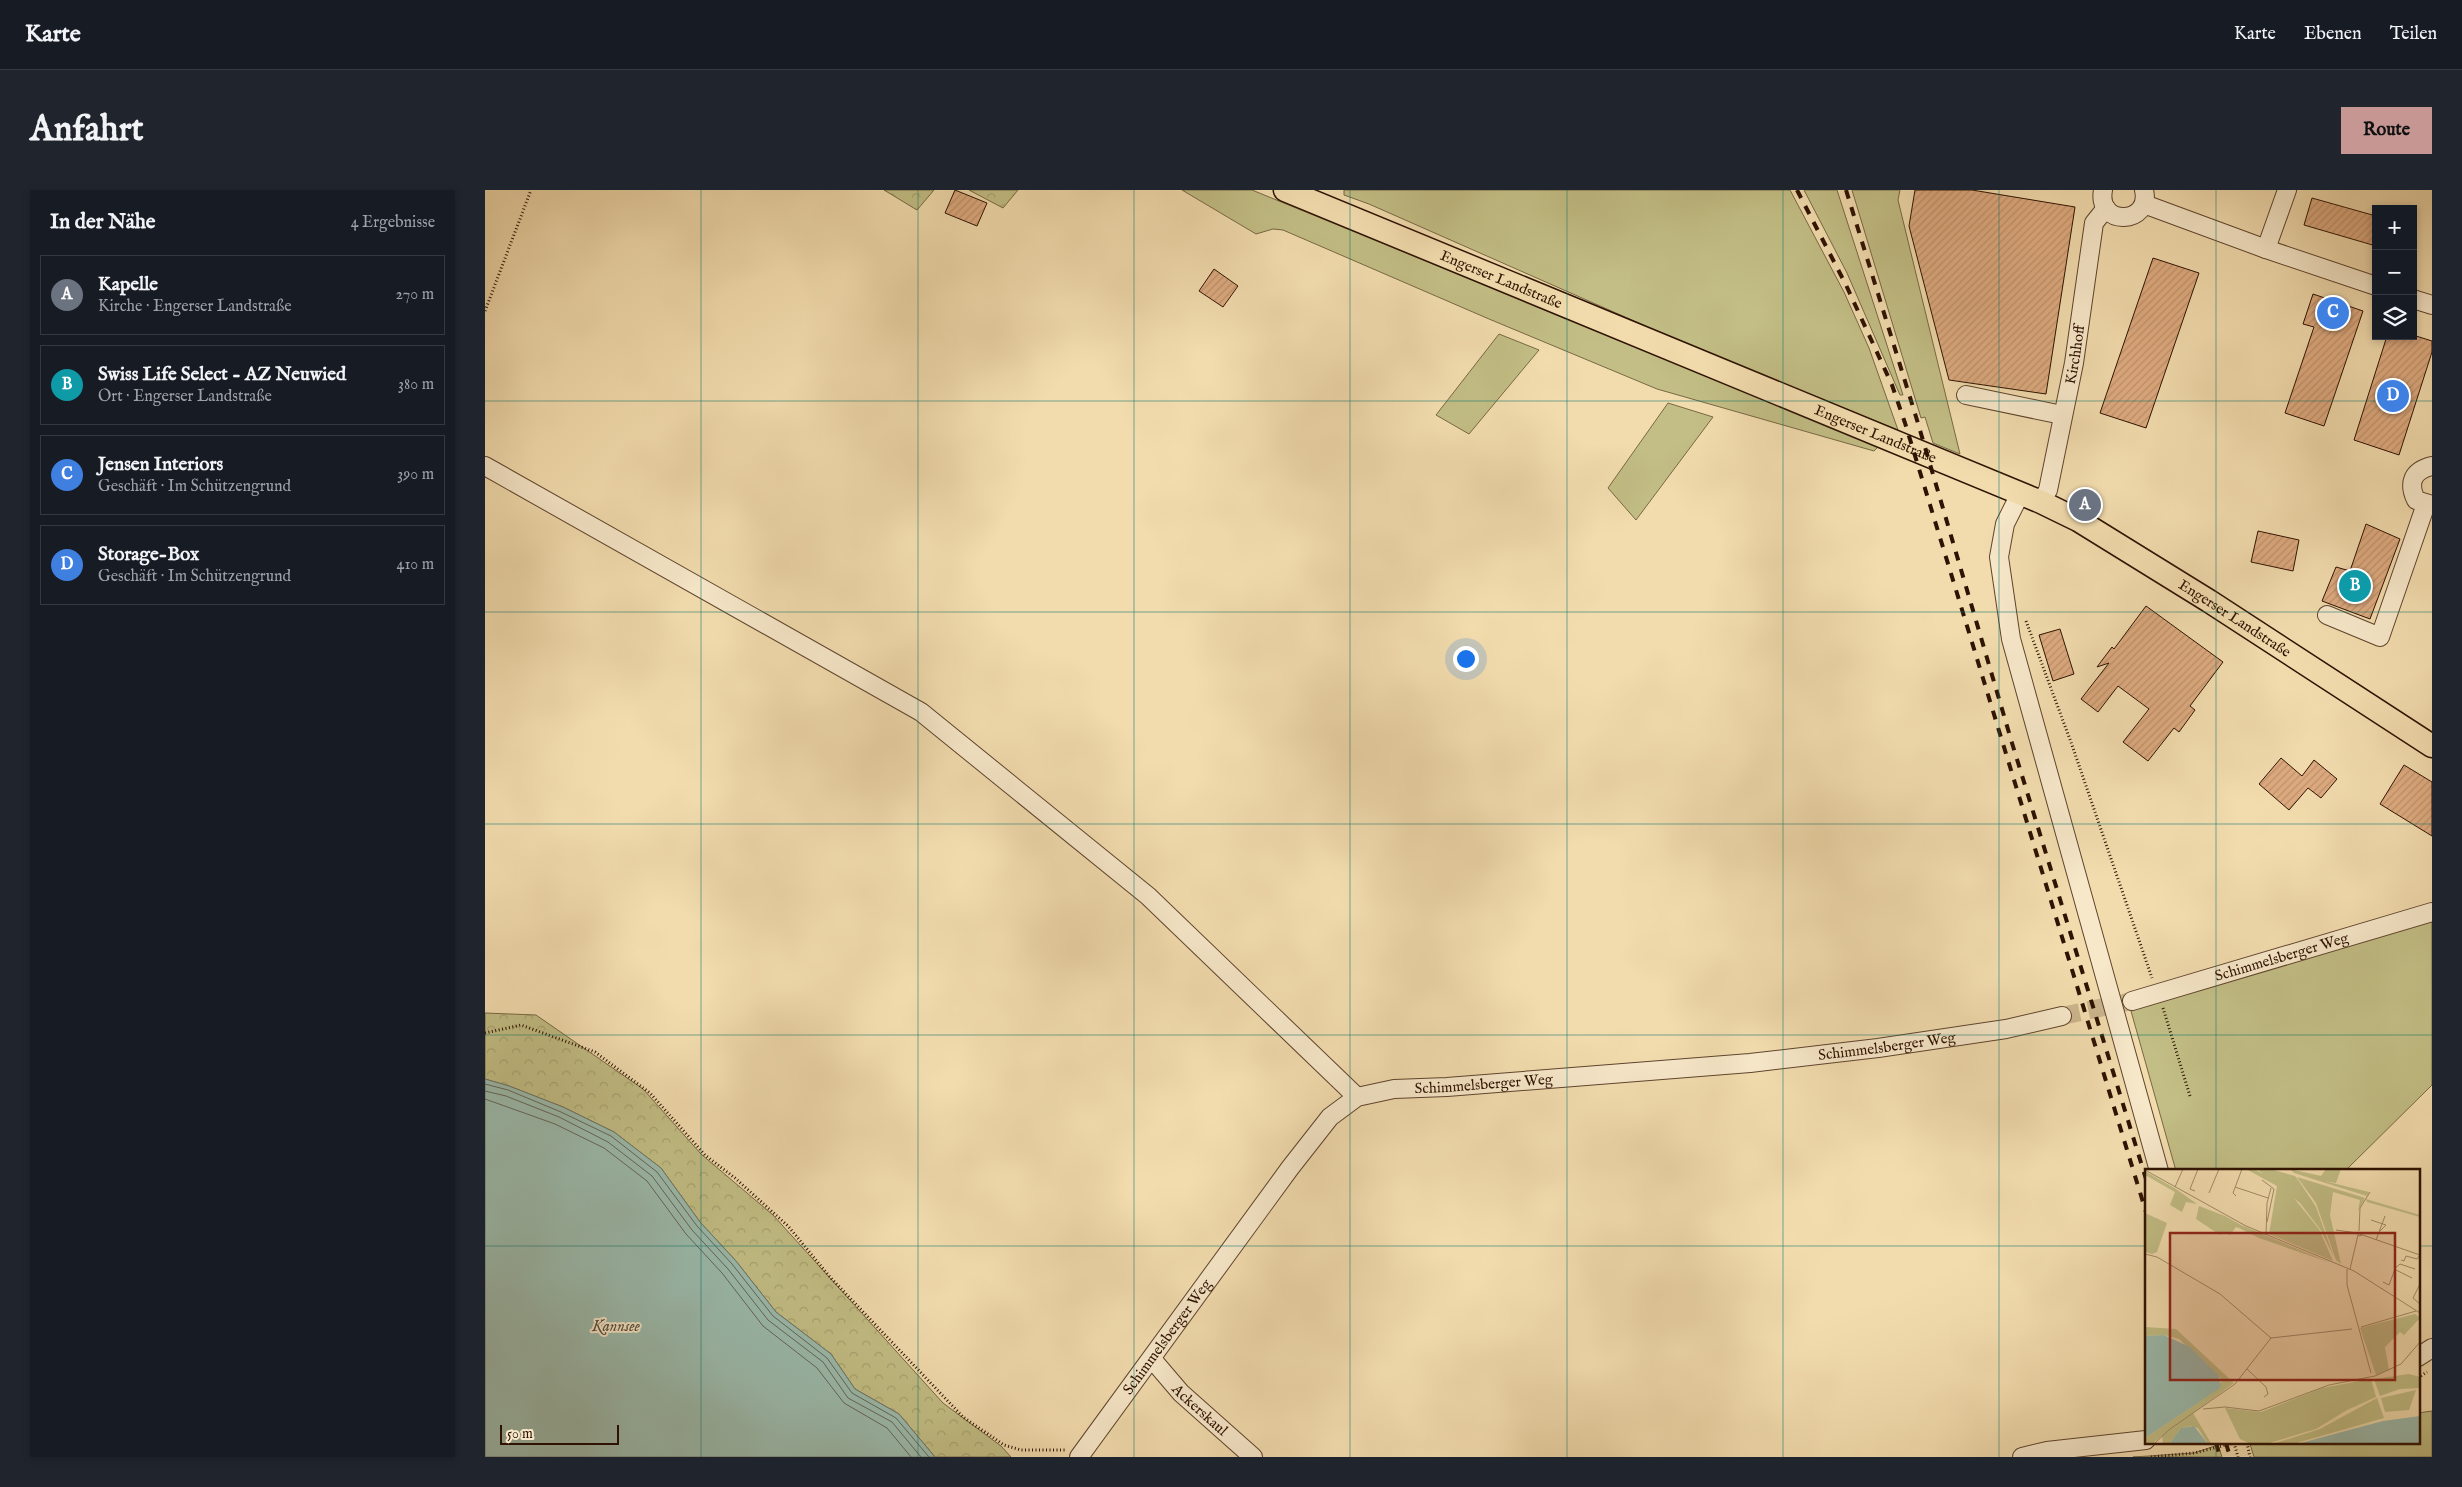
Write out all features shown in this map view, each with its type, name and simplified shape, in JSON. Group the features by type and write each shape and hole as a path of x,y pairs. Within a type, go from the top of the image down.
{"main road":[{"name":"Engerser Landstraße","path":"1285,190 1318,196 2041,502 2078,520 2209,601 2432,746"}],"street":[{"path":"2103,190 2103,201 2106,208 2114,215 2127,218 2140,210 2144,197 2266,249 2372,285"},
{"path":"2266,249 2287,190"},
{"name":"Kirchhoff","path":"2041,502 2048,490 2074,363 2094,223 2106,208"},
{"path":"2417,300 2432,305"},
{"path":"1966,395 2062,415"},
{"path":"485,466 921,712 1148,896 1357,1097"},
{"path":"2327,615 2380,637 2429,504 2416,500 2411,489 2413,479 2422,468 2432,466"},
{"path":"2019,494 2005,524 1999,557 2011,639 2158,1169"},
{"name":"Schimmelsberger Weg","path":"2132,1001 2432,912"},
{"name":"Schimmelsberger Weg","path":"1081,1455 1296,1161 1331,1117 1357,1097 1395,1089 1457,1087 1779,1059 1878,1048 2005,1029 2062,1016"},
{"path":"2419,1356 2432,1348"},
{"name":"Ackerskaul","path":"1152,1359 1181,1393 1253,1457"},
{"path":"2022,1457 2047,1451 2145,1440"}],"path":[{"path":"485,312 531,190"},
{"path":"2024,616 2064,724 2190,1096"},
{"path":"485,1033 521,1025 595,1052 650,1093 705,1155 735,1178 788,1226 830,1277 963,1417 1004,1445 1021,1450 1059,1449 1081,1455"},
{"path":"2419,1377 2432,1369"},
{"path":"2151,1457 2193,1453 2230,1444"},
{"path":"2234,1444 2239,1457"},
{"path":"2247,1444 2250,1457"}],"green space":[{"path":"884,190 934,190 917,210"},
{"path":"969,190 1018,190 1003,208"},
{"path":"1182,190 1252,190 1879,446 1874,451 1657,389 1283,230 1273,229 1256,234"},
{"path":"1344,190 1790,190 1844,292 1869,348 1898,430 1659,332 1369,204 1344,195"},
{"path":"1804,190 1837,190 1903,395 1900,395 1847,273"},
{"path":"1852,190 1900,190 1898,200 1960,454 1933,443 1925,417 1921,418"},
{"path":"1499,334 1539,350 1469,434 1436,415"},
{"path":"1668,403 1713,417 1636,520 1608,488"},
{"path":"2432,919 2432,1085 2347,1169 2175,1169 2131,1011"},
{"path":"485,1013 536,1015 643,1089 701,1154 773,1215 943,1403 1001,1446 1011,1457 935,1457 899,1414 855,1389 831,1354 776,1312 736,1261 700,1222 661,1168 614,1132 563,1107 509,1086 485,1079"},
{"path":"2432,1411 2432,1457 2254,1457 2250,1444 2419,1444 2419,1413"},
{"path":"2218,1445 2222,1457 2133,1457 2194,1453"}],"water":[{"name":"Kannsee","path":"485,1079 509,1086 563,1107 614,1132 661,1168 700,1222 736,1261 776,1312 831,1354 855,1389 899,1414 935,1457 485,1457"}],"building":[{"path":"955,190 987,203 977,226 945,213"},
{"path":"1915,190 1972,190 2075,207 2046,394 1949,380 1909,226"},
{"path":"2312,198 2372,215 2372,245 2304,225"},
{"path":"2153,258 2199,273 2146,428 2100,413"},
{"path":"1214,269 1238,286 1223,307 1199,291"},
{"path":"2313,294 2363,311 2324,426 2285,413 2314,327 2303,324"},
{"path":"2417,336 2432,341 2432,352 2399,455 2354,440 2386,340 2417,340"},
{"path":"2366,524 2400,539 2370,619 2322,601 2336,567 2350,571"},
{"path":"2258,531 2299,540 2293,571 2251,562"},
{"path":"2146,606 2223,662 2190,706 2195,710 2179,732 2174,728 2148,761 2123,742 2149,709 2118,686 2098,712 2081,699 2109,663 2097,667 2112,647 2114,649"},
{"path":"2060,629 2074,674 2053,681 2039,635"},
{"path":"2281,758 2302,776 2314,760 2337,779 2321,798 2308,788 2289,810 2259,784"},
{"path":"2404,765 2432,782 2432,836 2380,804"}],"tunnel":[{"path":"2062,1016 2132,1001"}],"railway":[{"path":"1797,190 1846,285 1892,385 1905,423 2145,1209"},
{"path":"1846,190 1917,420 2012,743 2145,1176"},
{"path":"2216,1444 2220,1457"},
{"path":"2226,1444 2230,1457"}],"place":[{"name":"Jensen Interiors","path":"2333,313"},
{"name":"Storage-Box","path":"2393,396"},
{"name":"Kapelle","path":"2085,505"},
{"name":"Swiss Life Select - AZ Neuwied","path":"2355,586"}]}
